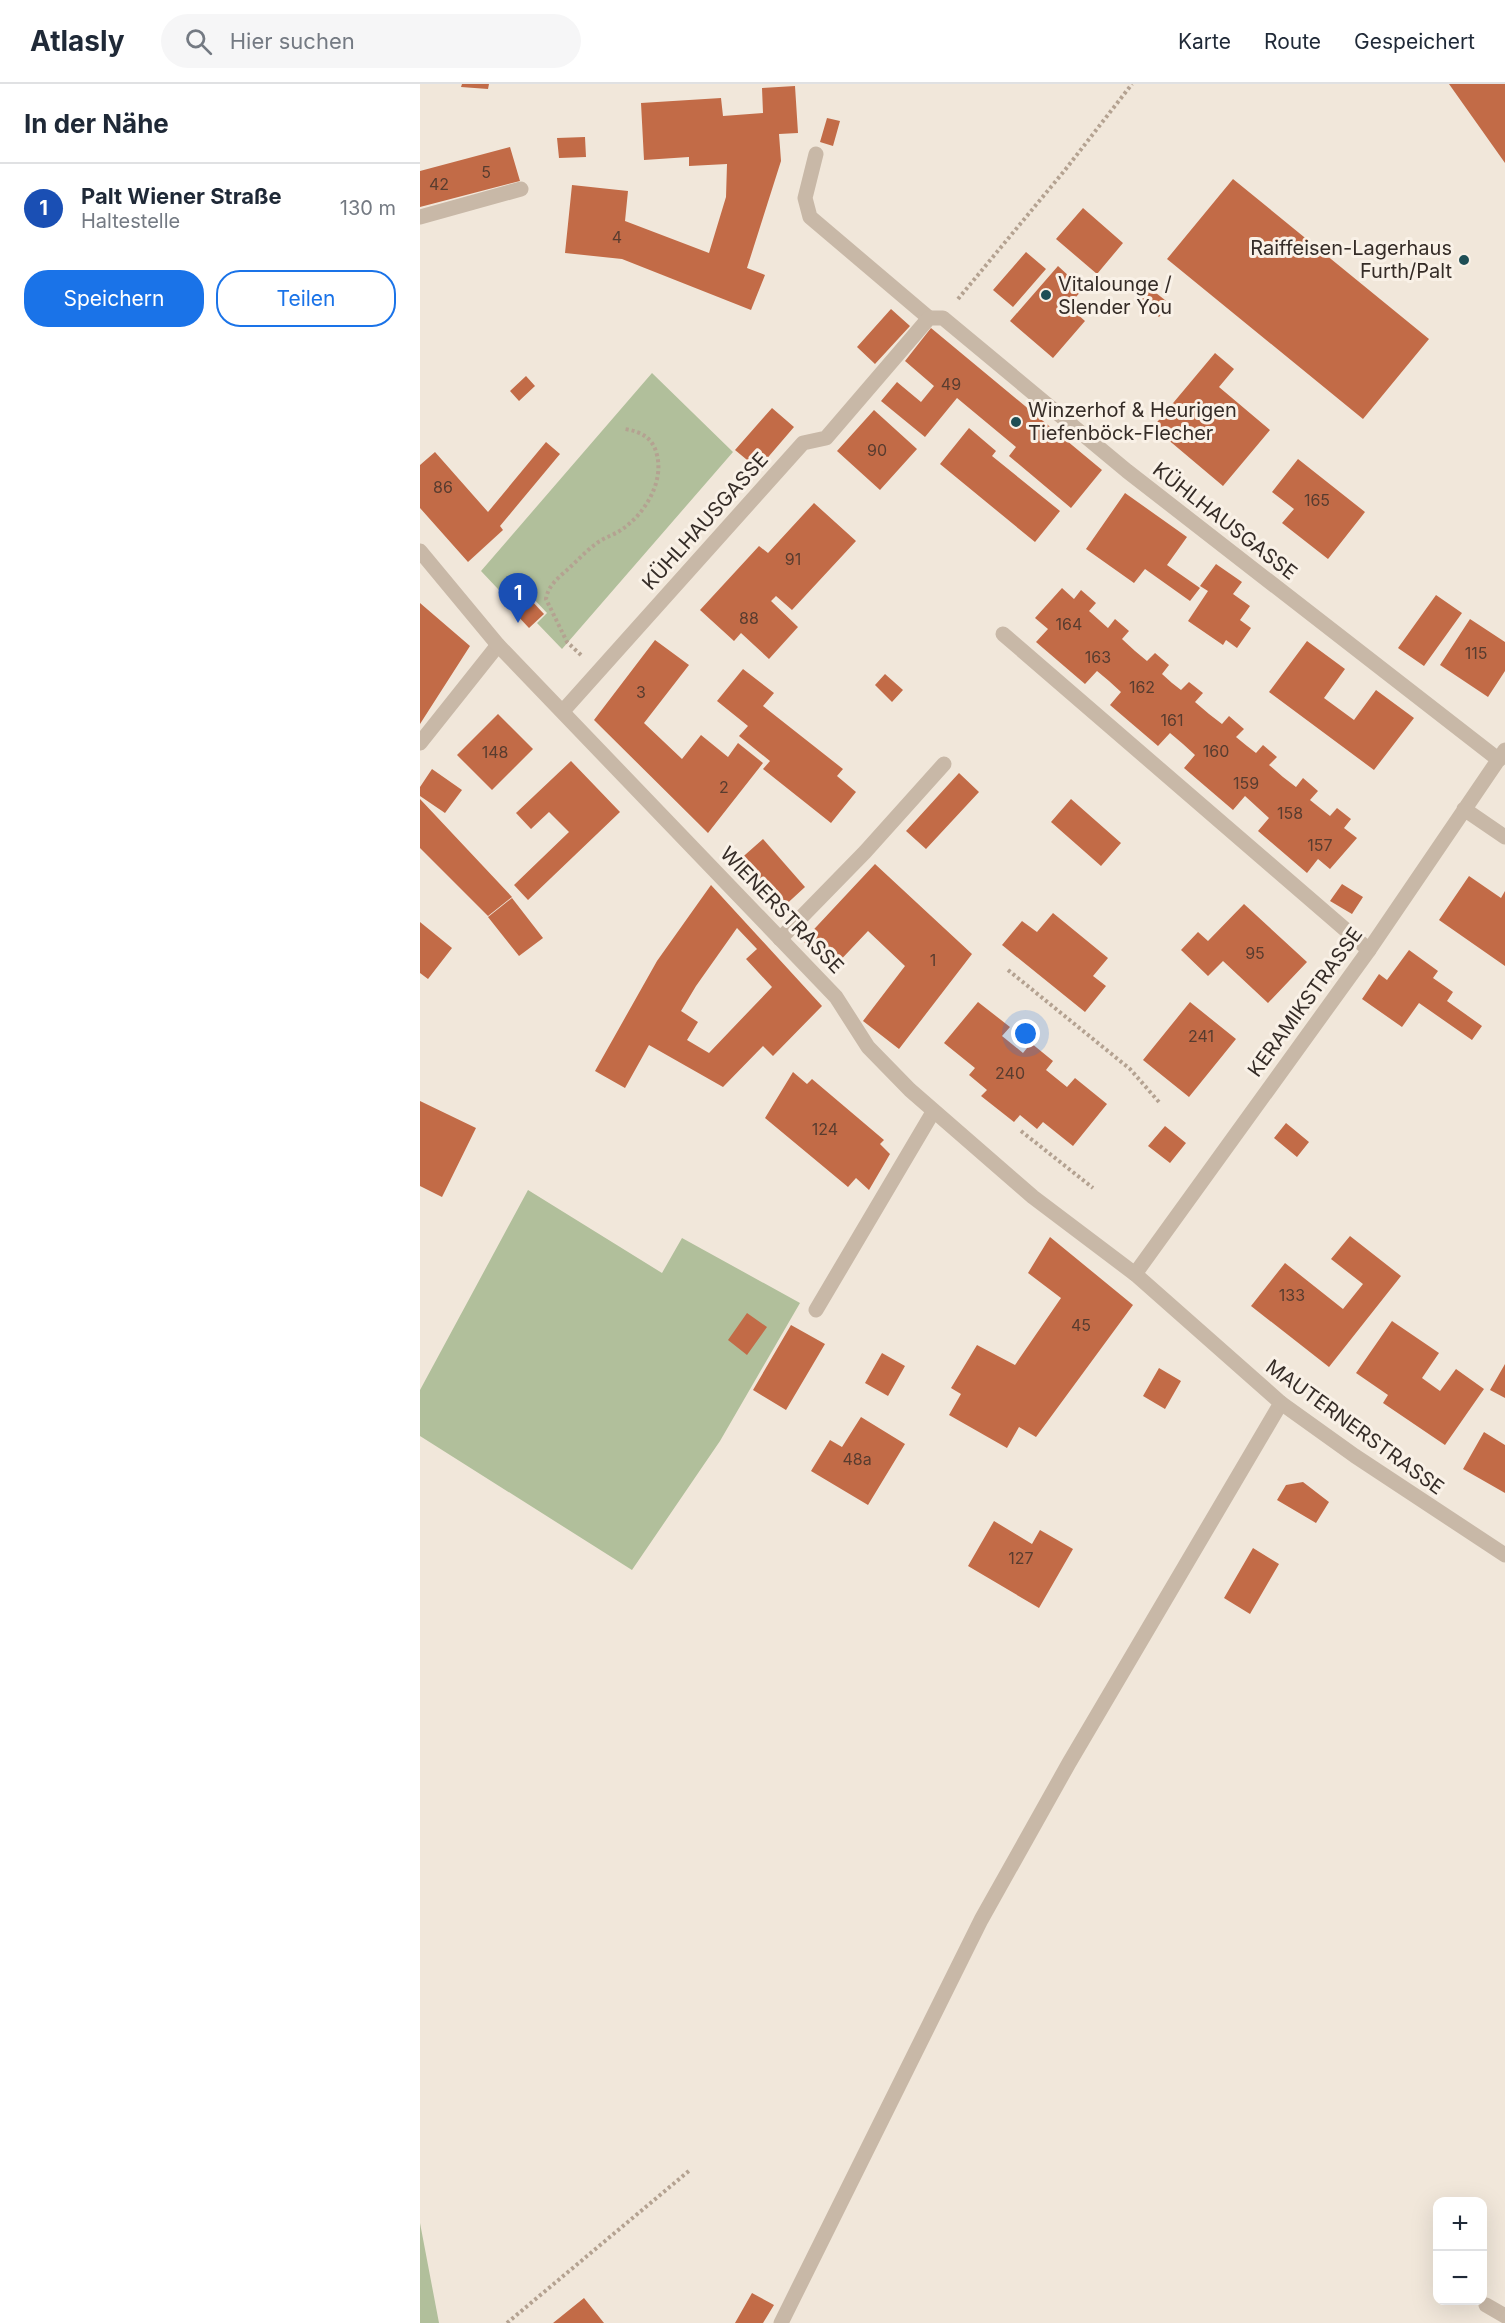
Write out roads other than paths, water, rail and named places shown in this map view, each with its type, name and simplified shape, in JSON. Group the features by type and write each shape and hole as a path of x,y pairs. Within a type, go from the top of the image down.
{"street":[{"path":"816,154 805,198 810,217 936,318"},
{"path":"420,217 521,189"},
{"name":"KÜHLHAUSGASSE","path":"563,711 802,443 826,438 936,318 1127,471 1502,755"},
{"name":"WIENERSTRASSE","path":"420,551 498,645 836,997 868,1047 933,1112 1033,1197 1135,1274"},
{"path":"1003,634 1369,950"},
{"path":"420,743 498,645"},
{"name":"KERAMIKSTRASSE","path":"1135,1274 1369,950 1502,755"},
{"path":"780,939 865,852 944,764"},
{"path":"1464,809 1505,837"},
{"path":"816,1310 933,1112"},
{"name":"MAUTERNERSTRASSE","path":"1135,1274 1281,1403 1374,1469 1505,1555"},
{"path":"781,2323 981,1920 1069,1763 1281,1403"},
{"path":"1486,2305 1505,2316"}],"place":[{"name":"Raiffeisen-Lagerhaus Furth/Palt","path":"1464,260"},
{"name":"Vitalounge / Slender You","path":"1046,295"},
{"name":"Winzerhof & Heurigen Tiefenböck-Flecher","path":"1016,422"},
{"name":"Palt Wiener Straße","path":"518,623"}]}
